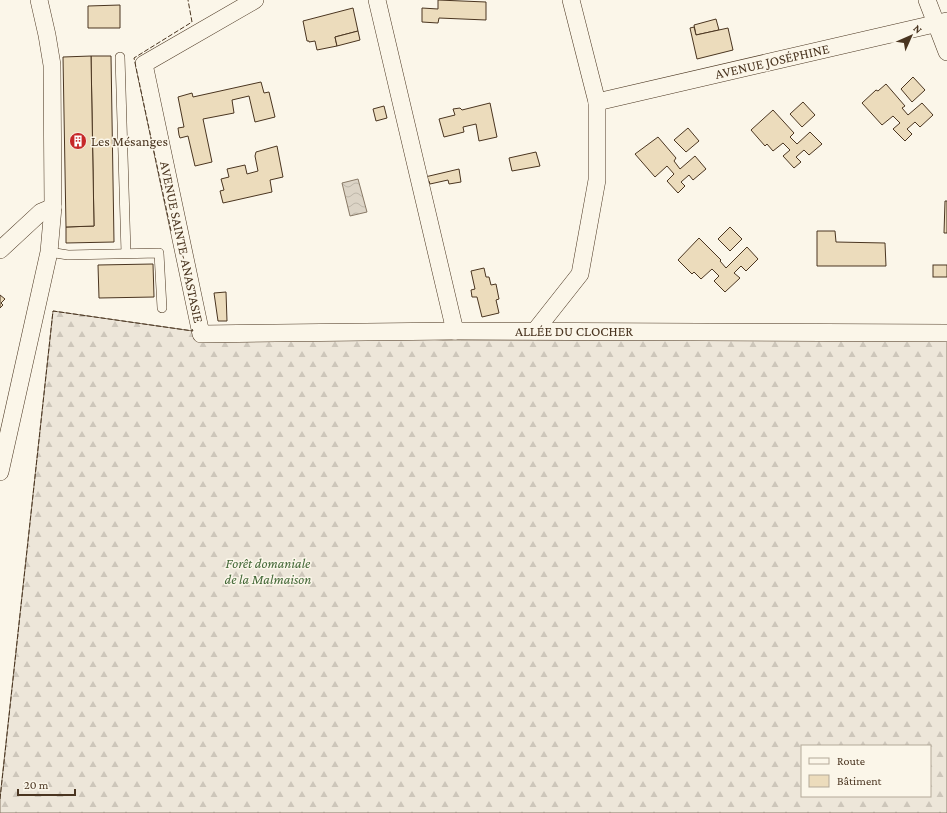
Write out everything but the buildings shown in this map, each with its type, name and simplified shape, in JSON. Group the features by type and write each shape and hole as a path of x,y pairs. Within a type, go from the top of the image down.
{"street":[{"path":"0,468 49,252 53,207 52,65 39,0"},
{"name":"AVENUE SAINTE-ANASTASIE","path":"201,334 144,64 255,0"},
{"path":"378,0 455,331"},
{"path":"535,331 580,274 597,180 597,102 571,0"},
{"path":"927,0 941,22 947,52"},
{"name":"AVENUE JOSÉPHINE","path":"597,102 941,22"},
{"path":"0,250 41,212 53,207"},
{"name":"ALLÉE DU CLOCHER","path":"201,334 455,331 947,333"}],"lane":[{"path":"120,57 126,253"},
{"path":"49,252 68,254 159,253 162,308"}],"green space":[{"name":"Forêt domaniale de la Malmaison","path":"53,311 193,331 215,326 443,340 947,339 947,813 0,813 0,798"}],"water":[{"path":"358,179 367,212 350,216 342,183"}],"fence":[{"path":"171,231 134,58 192,22 188,0"},
{"path":"0,799 53,311 193,331 192,329"}],"place":[{"name":"Les Mésanges","path":"78,141"}]}
